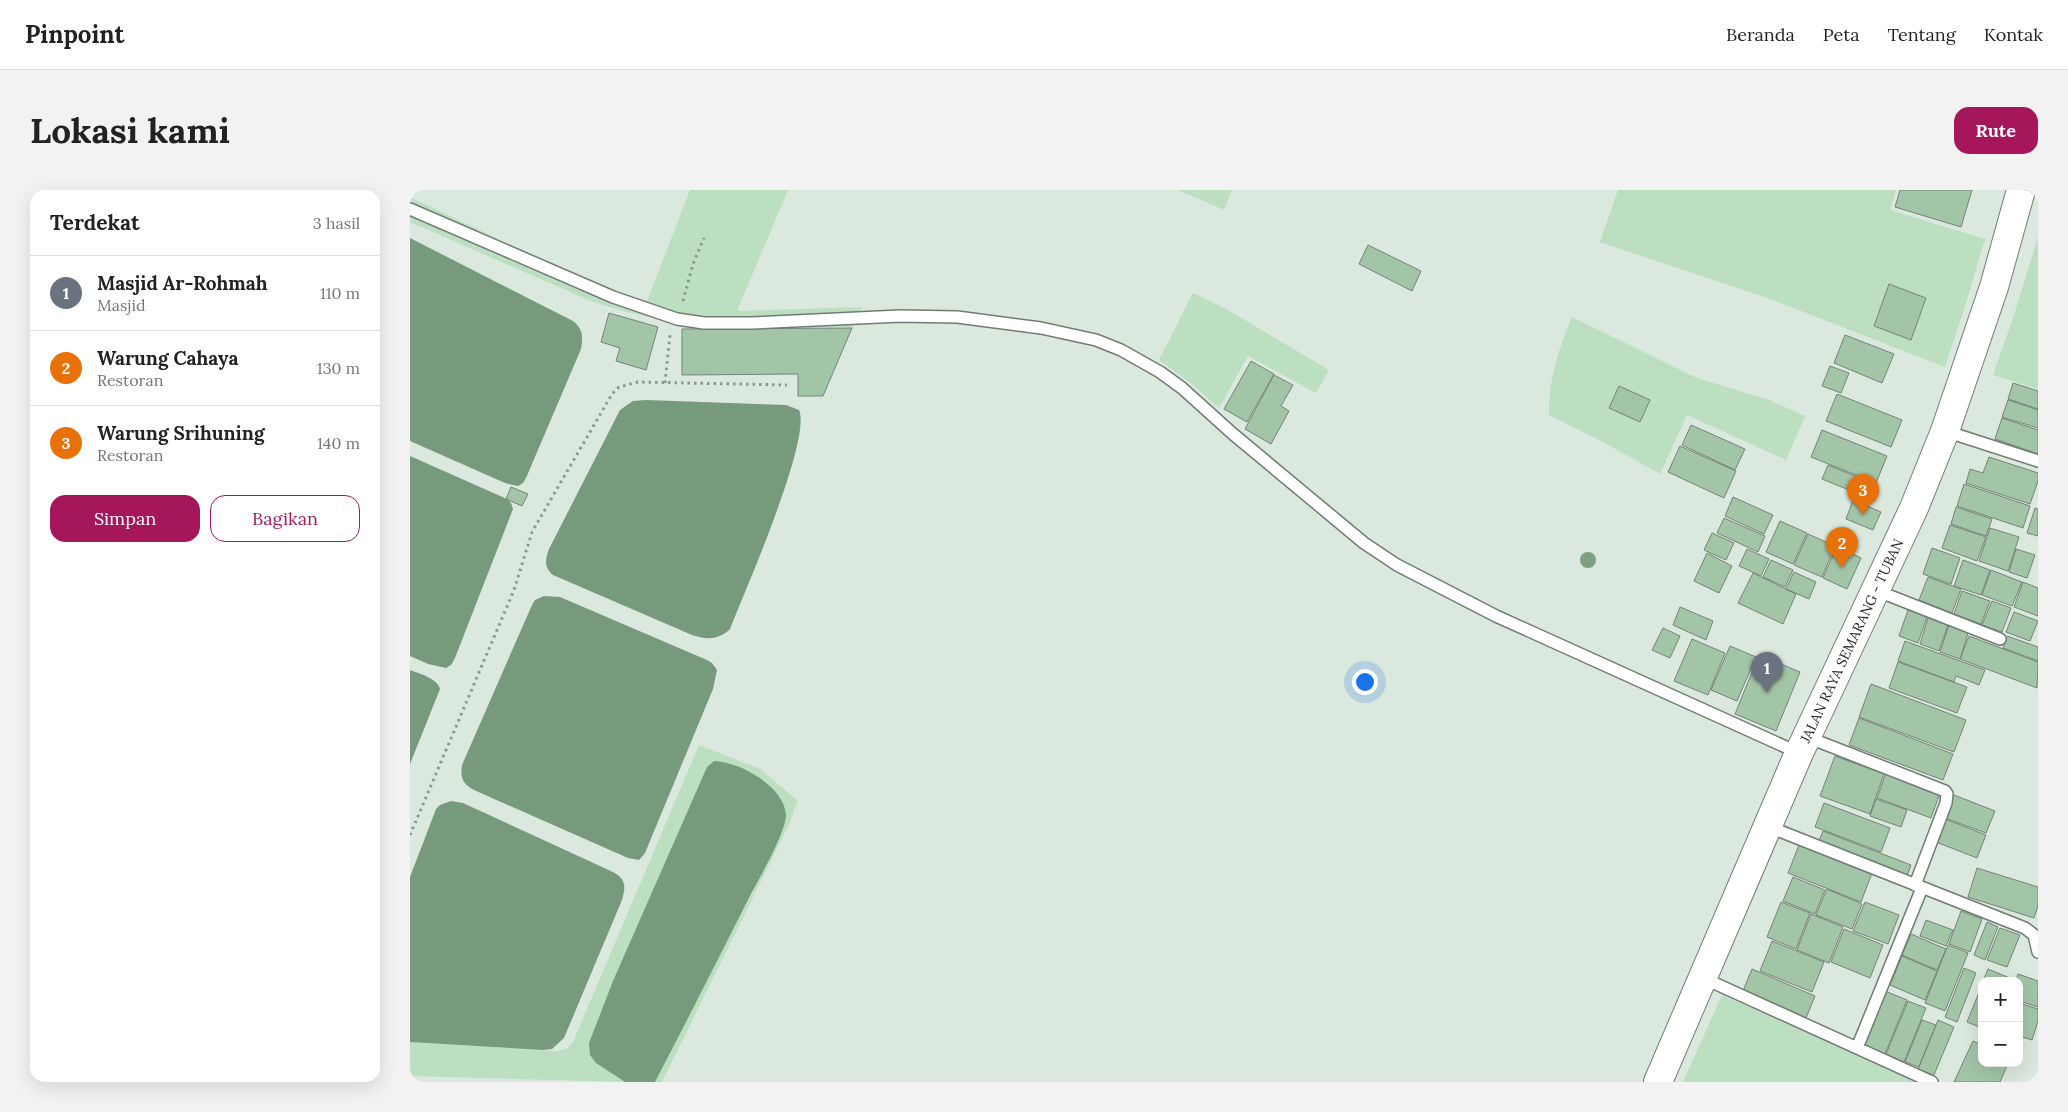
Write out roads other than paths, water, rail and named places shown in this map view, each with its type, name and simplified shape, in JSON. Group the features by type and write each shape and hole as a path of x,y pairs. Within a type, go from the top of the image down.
{"highway":[{"name":"JALAN RAYA SEMARANG - TUBAN","path":"1658,1082 1803,745 1914,508 1945,431 1994,287 2021,190"}],"lane":[{"path":"410,209 613,297 677,319 704,323 752,323 900,316 956,317 1041,328 1096,340 1121,350 1160,372 1182,388 1233,434 1364,543 1397,565 1496,616 1803,745 1945,791 1947,794 1946,803 1919,886 1857,1048"},
{"path":"1945,431 2038,462"},
{"path":"1875,590 2000,638"},
{"path":"1767,826 2025,928 2034,935 2038,952"},
{"path":"1703,978 1932,1082"}],"place":[{"name":"Warung Srihuning","path":"1863,515"},
{"name":"Warung Cahaya","path":"1842,568"},
{"name":"Masjid Ar-Rohmah","path":"1767,693"}]}
